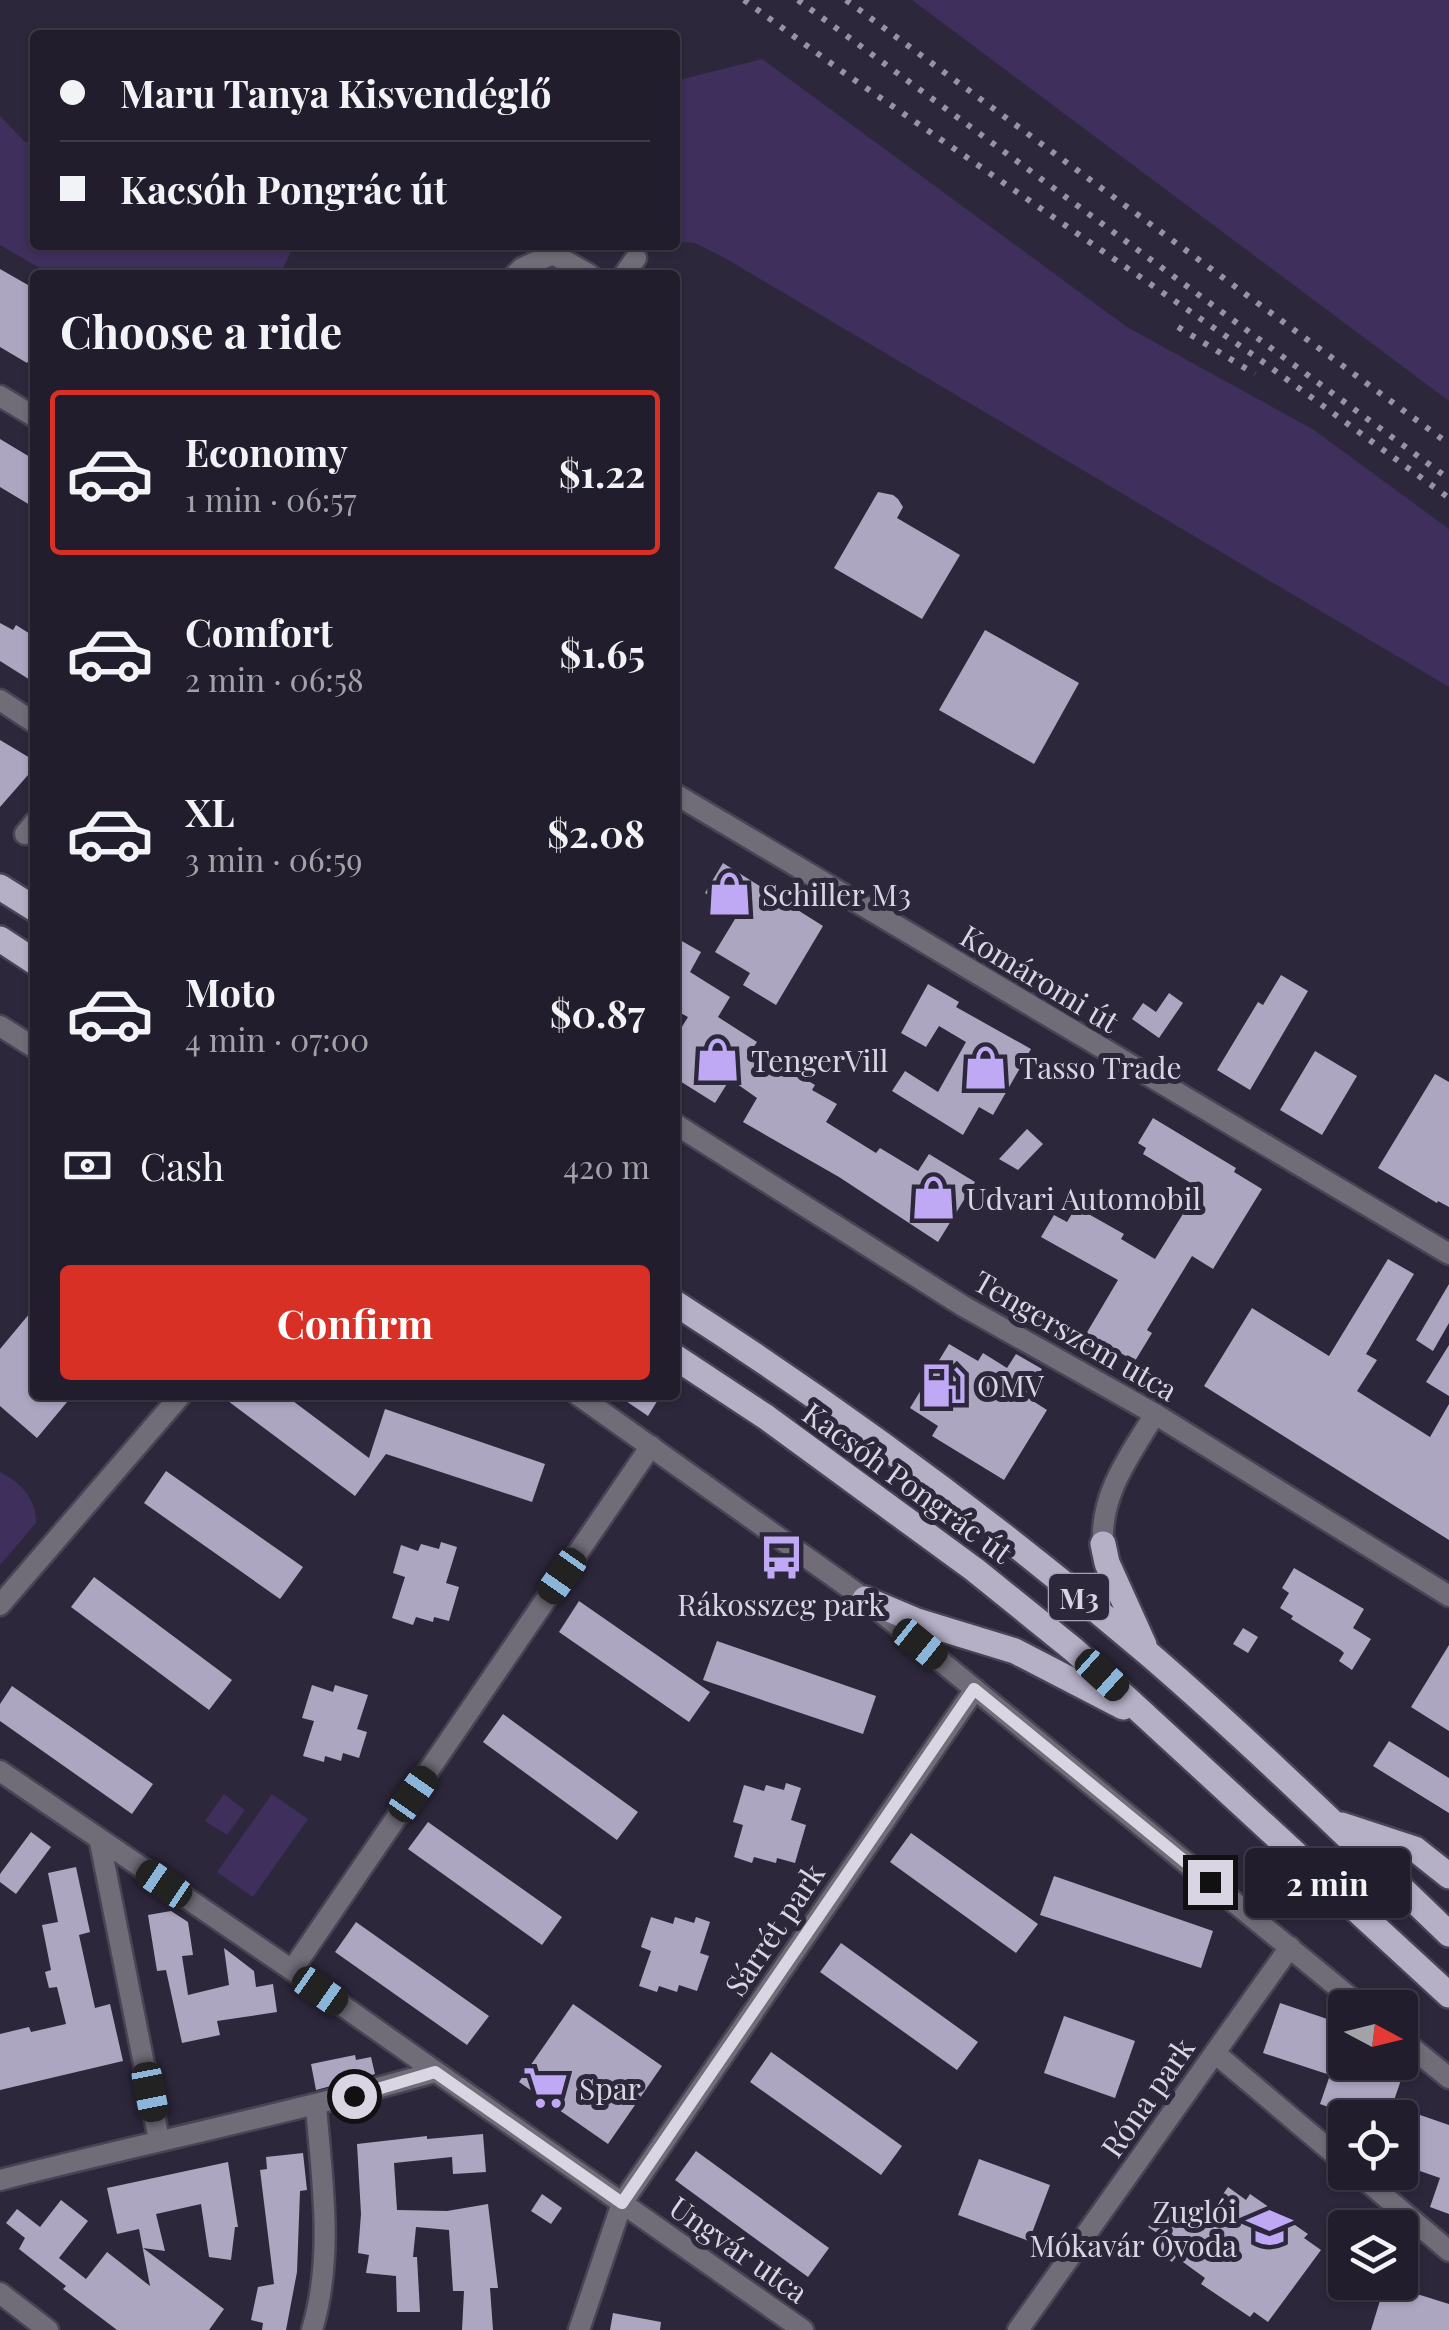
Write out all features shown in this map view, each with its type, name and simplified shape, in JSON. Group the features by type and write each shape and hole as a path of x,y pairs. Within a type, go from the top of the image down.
{"main road":[{"path":"0,887 30,906"},
{"path":"0,940 30,959"},
{"name":"Kacsóh Pongrác út","path":"680,1305 954,1497 1148,1654 1449,1934"},
{"name":"Kacsóh Pongrác út","path":"680,1360 782,1429 975,1570 1074,1650 1449,1995"},
{"path":"1104,1544 1113,1578 1148,1654"},
{"path":"865,1600 1015,1652 1158,1726"},
{"path":"1332,1822 1415,1849 1449,1876"}],"street":[{"path":"520,270 552,254 581,270"},
{"path":"0,396 30,413"},
{"path":"0,700 30,719"},
{"name":"Komáromi út","path":"680,797 1449,1254"},
{"path":"0,1026 30,1045"},
{"name":"Tengerszem utca","path":"680,1127 963,1306 1154,1414 1449,1596"},
{"path":"0,1605 177,1400"},
{"path":"585,1400 865,1600 1341,1990"},
{"path":"1104,1544 1102,1527 1109,1494 1154,1414"},
{"path":"292,1970 651,1446"},
{"name":"Sárrét park","path":"579,2330 622,2203 974,1689"},
{"name":"Ungvár utca","path":"0,1771 292,1970 791,2326"},
{"path":"100,1842 160,2140"},
{"name":"Róna park","path":"1018,2330 1290,1947"},
{"path":"1215,2053 1328,2149"},
{"path":"1418,2053 1449,2078"},
{"path":"0,2180 316,2106 435,2072"},
{"path":"312,2330 322,2286 327,2234 316,2106"},
{"path":"1377,2190 1449,2251"},
{"path":"0,2293 48,2330"}],"shaded area":[{"path":"912,0 1449,0 1449,401"},
{"path":"762,59 1127,327 1314,430 1449,529 1449,687 723,257 695,243 680,242 680,80"},
{"path":"0,116 25,142 30,142 30,250 292,250 282,270 43,270 0,245"},
{"path":"0,1472 26,1492 36,1523 0,1565"},
{"path":"224,1794 245,1810 227,1835 205,1821"},
{"path":"272,1794 308,1819 253,1897 217,1872"}],"building":[{"path":"0,269 30,286 30,358 27,363 0,347"},
{"path":"0,439 30,457 30,505 0,487"},
{"path":"878,492 898,499 903,507 897,518 960,555 922,619 834,568"},
{"path":"0,623 13,630 16,625 30,634 30,680 0,661"},
{"path":"985,630 1079,683 1034,764 939,710"},
{"path":"0,740 30,758 30,773 0,807"},
{"path":"723,863 823,926 776,1005 743,985 750,973 715,952 735,919 728,915 732,909 705,893"},
{"path":"680,940 701,952 690,972 730,997 718,1017 757,1042 753,1048 815,1085 812,1090 837,1104 826,1122 876,1153 880,1148 918,1171 929,1154 975,1182 938,1242 839,1177 743,1122 757,1098 730,1079 715,1103 680,1081 680,1030 688,1017 680,1013"},
{"path":"1281,975 1308,991 1250,1090 1217,1070 1258,1002 1263,1005"},
{"path":"928,984 959,1002 956,1007 1031,1049 993,1115 979,1107 963,1135 892,1091 905,1071 938,1092 966,1042 939,1026 926,1047 901,1033"},
{"path":"1169,993 1183,1003 1159,1038 1132,1019 1143,1003 1156,1012"},
{"path":"1315,1051 1357,1076 1322,1135 1280,1110"},
{"path":"1435,1074 1449,1082 1449,1207 1378,1168"},
{"path":"1153,1118 1236,1168 1234,1172 1262,1189 1213,1269 1192,1256 1147,1330 1152,1333 1135,1361 1086,1334 1118,1280 1041,1237 1054,1215 1067,1222 1076,1207 1124,1234 1121,1239 1155,1259 1199,1188 1143,1154 1146,1148 1138,1143"},
{"path":"1027,1129 1043,1144 1018,1170 999,1159"},
{"path":"1388,1259 1414,1274 1366,1354 1377,1360 1357,1391 1430,1437 1449,1404 1449,1540 1204,1386 1252,1308 1329,1356"},
{"path":"1449,1284 1449,1323 1433,1351 1416,1340"},
{"path":"30,1313 30,1400 69,1400 37,1438 0,1406 0,1349"},
{"path":"949,1344 978,1361 983,1353 1007,1368 1016,1354 1042,1369 1025,1396 1047,1410 1004,1480 932,1436 938,1426 910,1408"},
{"path":"1449,1345 1449,1396 1426,1382"},
{"path":"227,1400 292,1400 369,1458 385,1409 545,1464 532,1502 386,1454 355,1496"},
{"path":"624,1400 658,1400 648,1416"},
{"path":"166,1471 303,1567 280,1599 144,1503"},
{"path":"441,1542 457,1547 446,1583 459,1587 449,1621 416,1617 413,1625 392,1618 405,1577 393,1573 401,1545 418,1551 421,1544 439,1549"},
{"path":"1294,1568 1364,1609 1353,1628 1371,1639 1352,1670 1339,1661 1344,1653 1341,1650 1280,1608 1289,1593 1282,1588"},
{"path":"94,1577 232,1680 209,1710 71,1607"},
{"path":"579,1601 710,1692 689,1722 559,1632"},
{"path":"1243,1628 1258,1637 1248,1653 1233,1644"},
{"path":"717,1641 876,1696 863,1734 703,1680"},
{"path":"1449,1645 1449,1731 1411,1707"},
{"path":"312,1685 333,1692 335,1685 368,1695 357,1729 367,1732 359,1758 343,1753 341,1761 325,1756 324,1762 303,1756 314,1721 302,1718"},
{"path":"12,1686 153,1784 132,1814 0,1721 0,1704"},
{"path":"503,1714 638,1812 617,1840 483,1742"},
{"path":"1389,1741 1449,1778 1449,1813 1373,1766"},
{"path":"786,1783 801,1788 791,1820 806,1825 795,1863 754,1857 752,1863 734,1857 743,1825 733,1822 744,1785 764,1791 766,1785 784,1790"},
{"path":"428,1822 562,1917 542,1945 408,1849"},
{"path":"31,1832 51,1847 16,1894 0,1882 0,1874"},
{"path":"911,1833 1038,1924 1016,1953 890,1862"},
{"path":"76,1867 90,1932 79,1935 95,2008 110,2004 123,2061 0,2090 0,2034 66,2024 57,1987 49,1988 45,1972 51,1970 42,1925 58,1922 48,1873"},
{"path":"1054,1876 1213,1931 1201,1968 1040,1915"},
{"path":"171,1911 188,1922 193,1955 182,1956 188,1995 229,1985 224,1948 254,1971 256,1987 273,1984 277,2012 217,2021 220,2035 182,2043 166,1970 157,1971 148,1915"},
{"path":"651,1917 673,1924 675,1917 694,1923 696,1917 710,1922 700,1953 709,1956 697,1991 679,1985 677,1992 659,1986 657,1992 639,1986 651,1951 641,1947"},
{"path":"356,1922 489,2016 467,2045 335,1952"},
{"path":"841,1943 978,2042 957,2070 820,1972"},
{"path":"1280,2003 1328,2019 1328,2074 1263,2053"},
{"path":"573,2004 662,2066 608,2144 519,2082"},
{"path":"1064,2016 1135,2041 1115,2098 1044,2073"},
{"path":"771,2052 902,2146 881,2175 750,2082"},
{"path":"355,2055 356,2060 371,2057 375,2074 316,2090 311,2064"},
{"path":"1328,2080 1401,2080 1394,2100 1328,2100 1328,2107 1320,2104"},
{"path":"1418,2114 1449,2125 1449,2214 1430,2207 1440,2178 1418,2170"},
{"path":"483,2134 486,2172 453,2174 452,2157 394,2163 397,2210 447,2211 488,2204 498,2288 490,2288 493,2330 462,2330 464,2291 453,2291 449,2230 416,2227 413,2257 417,2257 420,2312 397,2312 396,2276 366,2273 369,2255 358,2253 361,2214 357,2144"},
{"path":"696,2151 829,2248 808,2277 675,2180"},
{"path":"303,2153 307,2190 300,2191 297,2272 286,2330 262,2330 263,2323 251,2320 258,2287 274,2284 260,2170 267,2169 266,2157"},
{"path":"979,2159 1050,2185 1029,2241 958,2215"},
{"path":"228,2162 238,2227 231,2260 209,2257 201,2204 156,2214 165,2251 143,2248 224,2309 209,2330 117,2330 19,2249 25,2238 6,2223 17,2209 40,2227 61,2200 88,2221 59,2258 86,2279 107,2252 150,2286 139,2229 117,2234 107,2188"},
{"path":"1228,2187 1246,2200 1250,2194 1308,2234 1304,2238 1321,2250 1268,2322 1254,2312 1250,2317 1201,2284 1205,2278 1176,2257 1172,2262 1156,2251 1165,2238 1148,2227 1169,2198 1203,2223"},
{"path":"542,2194 562,2208 551,2224 531,2211"},
{"path":"1418,2294 1449,2304 1449,2330 1371,2330 1380,2300 1418,2300"},
{"path":"613,2313 661,2322 660,2330 610,2330"}],"railway":[{"path":"744,0 1259,359 1449,498"},
{"path":"798,0 1449,479"},
{"path":"846,0 1449,444"},
{"path":"1178,327 1255,374"}],"place":[{"name":"Schiller M3","path":"729,894"},
{"name":"TengerVill","path":"718,1060"},
{"name":"Tasso Trade","path":"986,1067"},
{"name":"Udvari Automobil","path":"933,1198"},
{"name":"OMV","path":"944,1385"},
{"name":"Rákosszeg park","path":"781,1557"},
{"name":"Spar","path":"546,2088"},
{"name":"Zuglói Mókavár Óvoda","path":"1270,2228"}],"route":[{"path":"354,2096 435,2072 622,2203 974,1689 1210,1882"}]}
